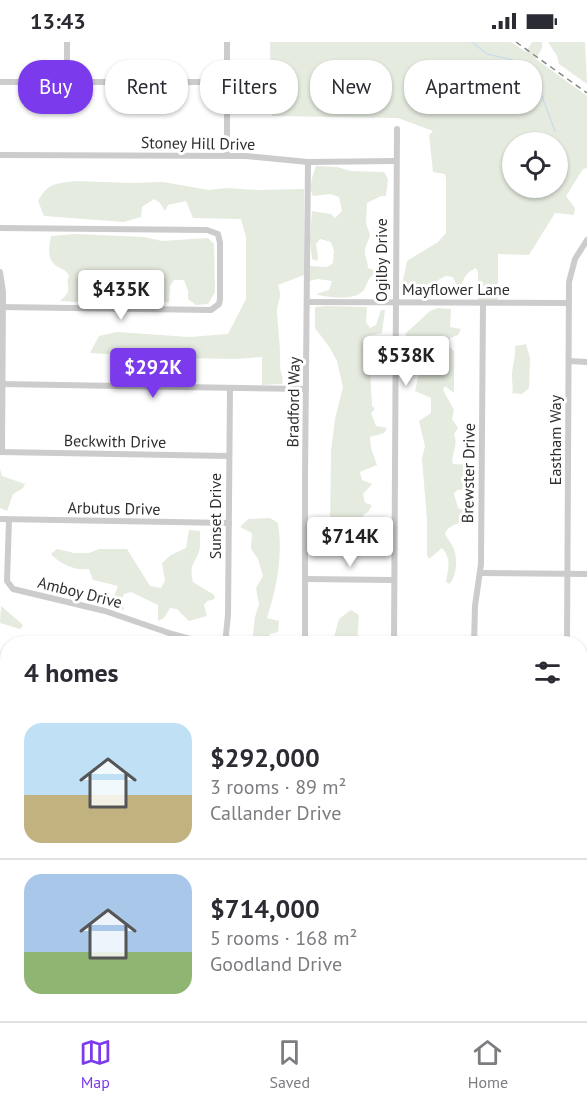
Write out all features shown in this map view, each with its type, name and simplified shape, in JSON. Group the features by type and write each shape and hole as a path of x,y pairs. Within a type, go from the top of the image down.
{"street":[{"path":"67,42 67,60"},
{"path":"227,42 227,60"},
{"path":"0,82 18,82"},
{"path":"93,82 200,82"},
{"path":"227,114 227,155"},
{"name":"Ogilby Drive","path":"394,636 395,161 397,129"},
{"name":"Stoney Hill Drive","path":"0,155 227,155 308,162 395,161"},
{"name":"Bradford Way","path":"305,636 308,162"},
{"path":"0,228 207,230 216,232 220,238 220,299 216,308 205,310 1,307"},
{"name":"Eastham Way","path":"567,636 569,277 587,240"},
{"path":"0,272 1,452"},
{"name":"Mayflower Lane","path":"307,302 568,303"},
{"name":"Brewster Drive","path":"474,636 475,606 480,573 483,303"},
{"path":"569,362 587,362"},
{"path":"1,384 306,389"},
{"name":"Sunset Drive","path":"226,636 228,615 230,388"},
{"name":"Beckwith Drive","path":"1,452 229,456"},
{"name":"Arbutus Drive","path":"0,519 229,524"},
{"name":"Amboy Drive","path":"9,520 7,581 13,588 105,611 179,636"},
{"path":"480,573 587,574"},
{"path":"306,579 394,580"}],"shaded area":[{"path":"270,42 511,42 526,52 532,42 542,42 537,60 404,60 404,114 542,114 542,63 587,96 587,168 583,169 568,193 568,132 502,132 502,198 568,198 575,208 574,215 555,213 529,255 498,254 498,303 478,303 476,268 467,274 461,290 456,292 453,277 446,276 438,280 443,295 407,295 404,293 403,280 407,261 438,242 446,233 446,179 445,174 433,172 429,135 433,131 398,118 272,116 272,114 298,114 298,60 270,60"},
{"path":"548,42 585,42 587,84 559,64"},
{"path":"316,166 337,167 351,171 384,172 388,179 386,196 367,203 366,223 370,235 365,254 368,268 373,270 374,274 364,290 354,296 327,297 316,294 329,290 332,281 318,279 309,281 310,266 327,267 333,263 334,251 331,242 320,239 316,244 317,261 312,259 310,240 312,211 331,214 335,218 342,211 339,197 330,194 313,196 311,185"},
{"path":"76,181 163,182 209,190 226,188 304,189 304,275 278,285 280,296 277,313 282,384 262,385 262,357 187,358 164,355 90,353 99,336 117,332 189,337 228,334 246,299 246,237 241,219 193,218 186,201 168,205 165,211 154,199 142,207 141,217 124,222 44,216 38,201 46,190 58,184"},
{"path":"75,234 144,237 162,241 208,238 214,244 215,292 208,304 196,305 188,299 184,280 174,280 170,286 169,302 142,303 127,300 126,287 120,282 110,284 110,299 96,303 60,301 67,294 69,276 52,261 49,253 51,236"},
{"path":"315,307 367,307 366,322 370,328 376,325 381,310 385,310 382,333 368,336 365,339 369,351 372,406 375,409 371,413 376,426 387,428 384,433 370,437 377,465 360,472 362,480 372,484 363,494 365,503 372,505 363,515 368,531 365,539 361,540 330,536 331,451 335,419 343,387 337,361 315,328"},
{"path":"438,308 451,309 450,327 461,329 458,335 450,338 447,345 454,351 454,393 445,386 443,390 454,410 452,419 458,428 454,434 456,443 453,464 473,465 477,475 475,488 457,490 454,494 458,508 475,516 473,520 453,525 445,534 455,551 456,561 454,577 449,584 446,582 447,556 442,548 429,559 427,555 427,519 422,459 425,446 419,421 431,413 431,398 415,391 424,361 405,334 430,311"},
{"path":"526,344 530,358 529,388 522,394 512,393 515,346"},
{"path":"0,469 2,476 25,484 13,494 7,511 0,508"},
{"path":"270,518 278,523 279,559 274,594 267,618 279,621 278,632 269,636 253,636 259,604 256,588 263,576 258,559 251,549 252,533 240,527 248,519"},
{"path":"189,530 200,531 199,552 192,566 193,582 214,595 215,599 207,601 204,605 207,616 189,621 177,609 170,608 164,618 158,621 158,605 131,592 124,594 122,598 124,610 110,607 108,602 113,599 118,586 93,580 89,569 68,566 51,554 57,549 74,553 89,553 99,549 127,549 150,586 161,588 165,581 162,563 171,555 186,548"},
{"path":"1,606 21,623 23,626 20,629 0,623"},
{"path":"351,610 359,615 358,636 334,636 339,619"}],"waterway":[{"path":"472,42 487,54 513,60 531,71 555,131"}],"railway":[{"path":"516,42 587,93"}]}
